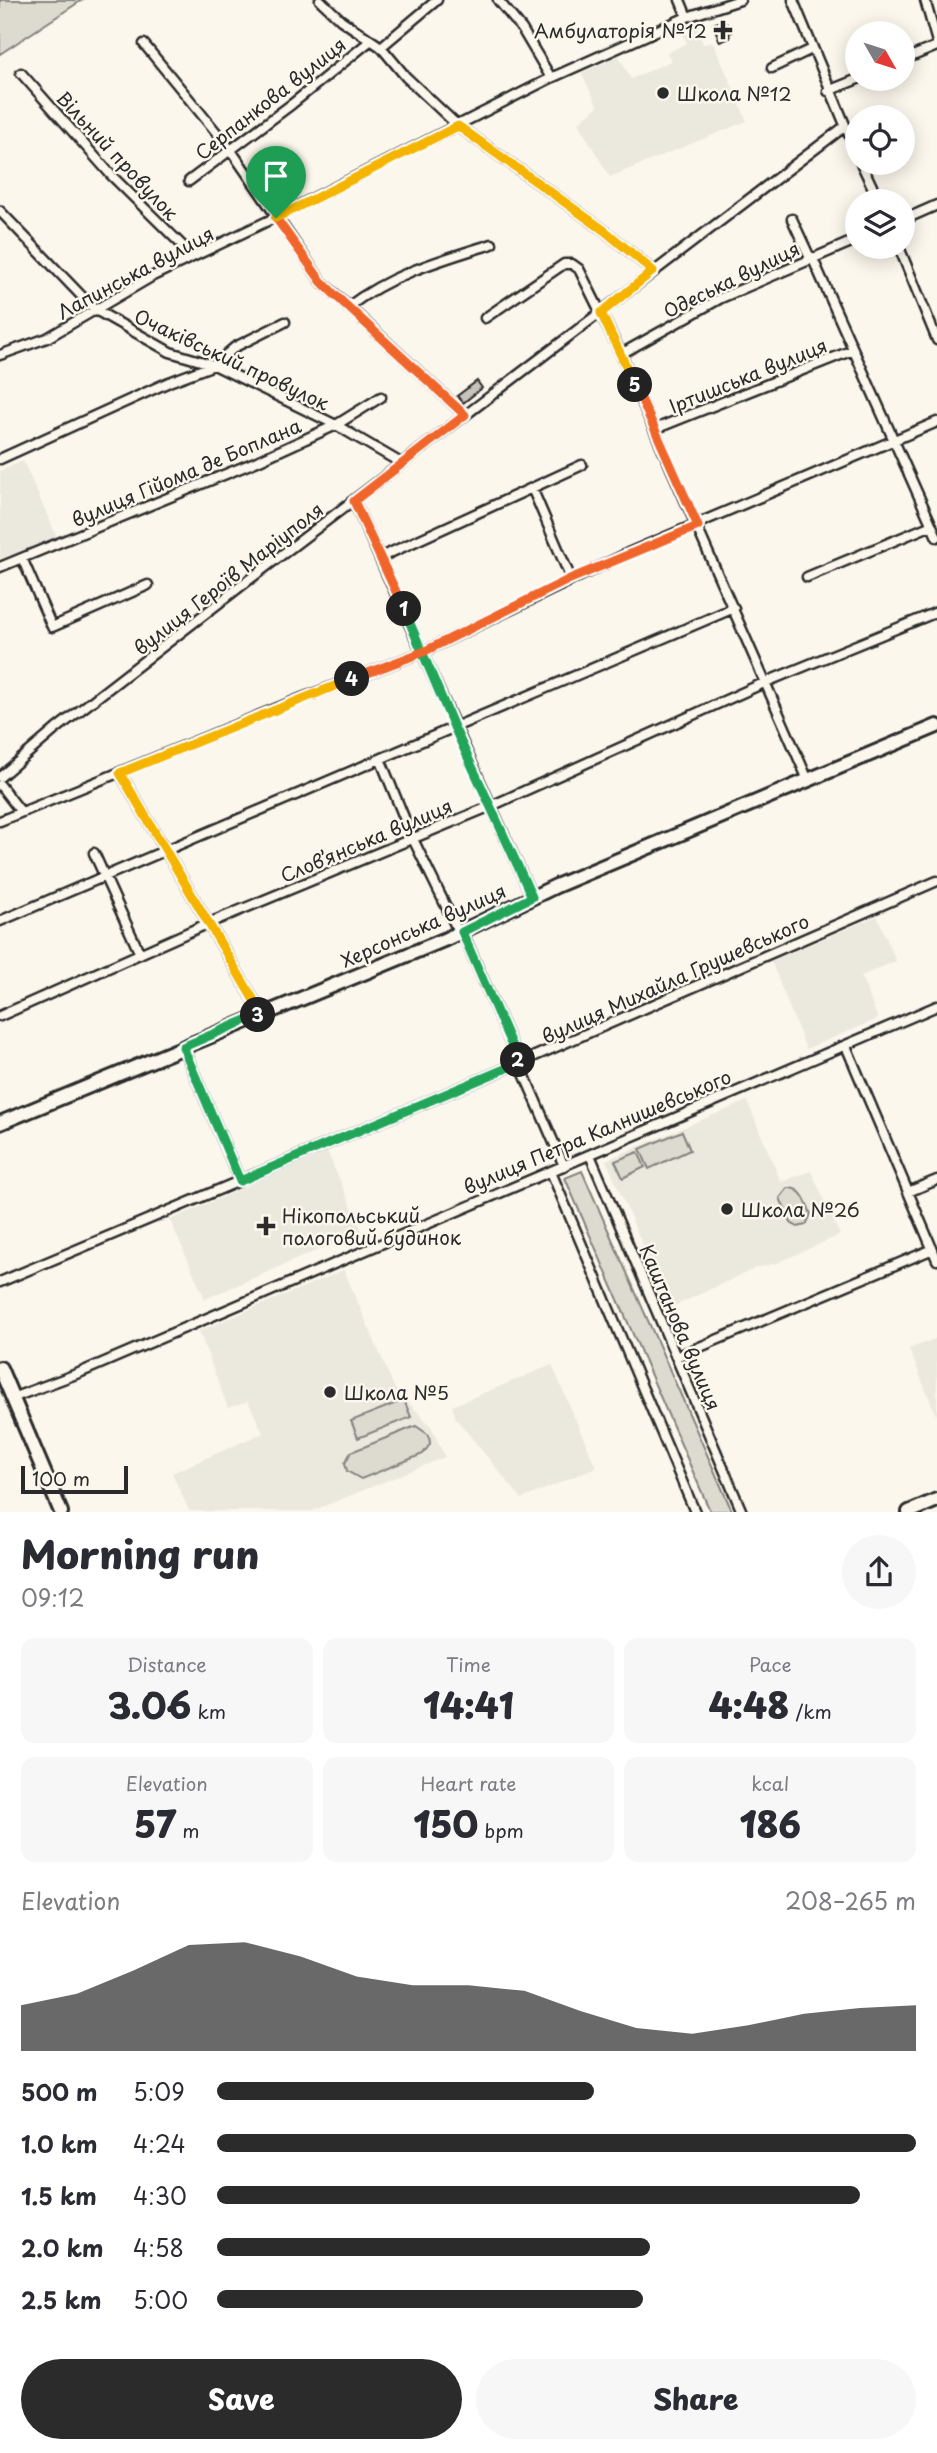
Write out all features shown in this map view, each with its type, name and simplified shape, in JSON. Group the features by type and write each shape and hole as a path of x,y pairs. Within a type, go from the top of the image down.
{"main road":[{"name":"Херсонська вулиця","path":"0,1123 461,932 532,897 937,726"},
{"path":"0,1368 6,1401 61,1511"},
{"path":"909,1511 937,1500"}],"street":[{"path":"320,0 381,47 406,76 458,126 605,231 653,271"},
{"path":"381,47 438,0"},
{"path":"498,0 522,29 551,78"},
{"path":"680,0 687,17"},
{"name":"Лапинська вулиця","path":"0,355 47,338 94,309 193,256 276,218 551,78 687,17 740,0"},
{"path":"793,0 844,127"},
{"path":"915,54 937,44 925,0"},
{"name":"Серпанкова вулиця","path":"189,181 370,41"},
{"path":"144,44 230,149 321,281 465,415"},
{"path":"772,68 812,49"},
{"name":"Вільний провулок","path":"21,73 112,176 193,256"},
{"path":"828,91 845,84"},
{"name":"вулиця Героїв Маріуполя","path":"0,777 56,729 401,463 844,127"},
{"path":"915,215 937,205"},
{"name":"Очаківський провулок","path":"0,211 94,309 170,352 214,365 336,425 401,463"},
{"path":"792,219 937,537"},
{"path":"348,307 366,292 405,273 492,244"},
{"name":"Одеська вулиця","path":"621,354 721,298 845,244"},
{"path":"904,259 937,340"},
{"path":"485,318 564,264 572,264 579,269 655,429 808,780"},
{"path":"928,317 937,313"},
{"path":"0,459 214,365 235,347 285,322"},
{"name":"Іртишська вулиця","path":"655,429 853,350"},
{"name":"вулиця Гійома де Боплана","path":"0,567 255,462 336,425 381,397"},
{"path":"0,821 302,698 423,652 570,579 937,422"},
{"path":"381,557 582,465"},
{"path":"532,488 570,579"},
{"path":"354,501 532,897"},
{"path":"807,577 932,525"},
{"path":"22,558 52,627 148,585"},
{"path":"0,921 381,761 733,608"},
{"name":"Словʼянська вулиця","path":"0,1016 412,836 491,806 766,682 937,612"},
{"path":"381,761 412,836 461,932 564,1166"},
{"path":"120,773 262,1014"},
{"path":"0,785 21,812"},
{"path":"94,853 139,954"},
{"name":"вулиця Михайла Грушевського","path":"0,1282 519,1063 937,881"},
{"name":"вулиця Петра Калнишевського","path":"6,1401 937,1006"},
{"path":"846,1045 937,1259"},
{"path":"183,1047 240,1181"},
{"name":"Каштанова вулиця","path":"590,1155 743,1511"},
{"path":"551,1172 695,1511"},
{"path":"908,1192 937,1180"},
{"path":"677,1357 933,1249"}],"shaded area":[{"path":"0,0 82,0 0,54"},
{"name":"Школа №12","path":"695,23 703,44 713,42 747,121 610,177 578,123 598,106 581,73 619,56 631,79 671,61 667,53 687,43 680,29"},
{"path":"23,461 57,537 0,559 0,471"},
{"path":"877,916 896,961 861,976 878,1019 806,1049 771,961"},
{"name":"Школа №26","path":"747,1101 781,1182 811,1171 840,1235 777,1263 756,1268 670,1308 606,1160"},
{"path":"682,1131 690,1150 649,1169 640,1149"},
{"name":"Нікопольський пологовий будинок","path":"327,1151 362,1231 205,1299 170,1220"},
{"path":"638,1152 645,1167 623,1178 615,1161"},
{"path":"582,1171 732,1511 710,1511 565,1178"},
{"path":"788,1188 797,1190 805,1200 811,1214 806,1225 798,1227 791,1223 780,1198"},
{"name":"Школа №5","path":"344,1270 395,1389 431,1426 445,1457 312,1511 189,1511 172,1473 263,1433 248,1401 228,1408 199,1331"},
{"path":"937,1338 937,1414 936,1415 909,1349"},
{"path":"552,1365 596,1467 522,1499 456,1419 452,1406"},
{"path":"404,1400 411,1417 358,1438 351,1421"},
{"path":"416,1426 429,1435 430,1444 423,1454 361,1479 347,1471 345,1463 351,1452"}],"building":[{"name":"Амбулаторія №12","path":"724,20 732,32 729,33 730,38 720,42 713,24"},
{"path":"477,381 482,388 463,403 457,396"}],"place":[{"name":"Амбулаторія №12","path":"723,30"},
{"name":"Школа №12","path":"663,93"},
{"name":"Школа №26","path":"727,1209"},
{"name":"Нікопольський пологовий будинок","path":"266,1226"},
{"name":"Школа №5","path":"330,1392"}],"route":[{"path":"276,218 321,281 465,415 354,501 381,557 423,652 454,727 532,897 462,932 519,1063 240,1181 183,1047 262,1014 120,773 302,698 423,652 570,579 698,526 601,313 653,271 605,231 458,126 276,218"}]}
